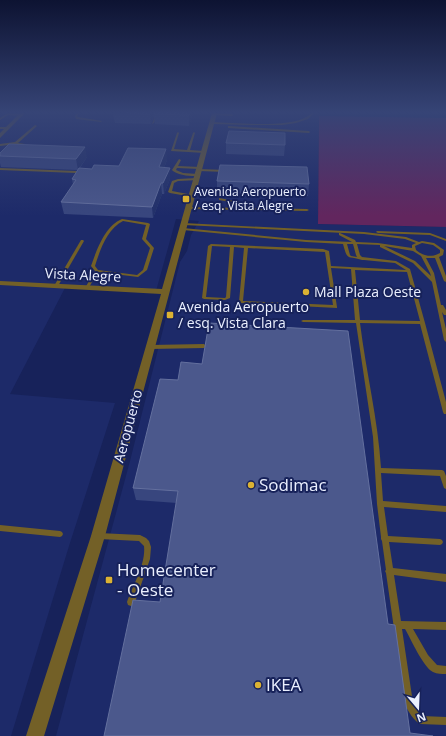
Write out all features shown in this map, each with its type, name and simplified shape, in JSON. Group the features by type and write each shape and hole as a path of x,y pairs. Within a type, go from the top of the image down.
{"street":[{"name":"Aeropuerto","path":"35,736 98,536 205,147"},
{"name":"Vista Alegre","path":"0,283 165,292"}],"lane":[{"path":"173,147 172,150 204,152"},
{"path":"180,160 174,170 180,174 232,171"},
{"path":"176,167 198,173"},
{"path":"0,169 76,172"},
{"path":"192,196 170,192 173,182 198,173"},
{"path":"220,199 246,204 254,209"},
{"path":"189,208 307,210"},
{"path":"122,220 147,222 144,239 152,248 145,270 142,274 138,276 97,271 93,266 94,262 108,232 117,222 122,220"},
{"path":"183,226 364,233 406,238 419,243 446,246"},
{"path":"183,226 306,242 378,244 414,250 423,256 430,266 440,303 441,318 446,340"},
{"path":"335,232 349,237 355,243 358,255 362,259"},
{"path":"364,233 424,233 446,240"},
{"path":"56,286 82,241"},
{"path":"345,243 349,256 362,259 396,262 403,265 409,271 446,412"},
{"path":"414,250 414,245 419,243"},
{"path":"378,244 423,268 434,282"},
{"path":"423,256 437,257 444,254 440,248 434,244"},
{"path":"232,246 228,298 204,298 209,246 232,246 325,250 327,252 334,307 240,302 246,247"},
{"path":"437,257 446,280"},
{"path":"329,268 409,271"},
{"path":"353,270 357,323 377,448 380,504 384,539 409,705 420,720 446,721"},
{"path":"87,288 97,271"},
{"path":"440,303 446,314"},
{"path":"303,321 423,323"},
{"path":"150,346 204,346"},
{"path":"378,470 444,472 446,486"},
{"path":"380,504 446,509"},
{"path":"0,528 60,534"},
{"path":"98,536 140,538 145,540 148,548 146,559 131,602"},
{"path":"384,539 440,542"},
{"path":"389,571 446,578"},
{"path":"397,625 446,626"},
{"path":"407,625 425,658 435,669 446,670"}],"shaded area":[{"name":"Mall Plaza Oeste","path":"0,147 319,147 318,224 446,227 446,736 56,736 130,461 180,262 187,251 191,235 199,221 176,219 156,291 66,286 10,394 115,403 69,546 11,736 0,736"},
{"path":"319,147 446,147 446,227 318,224"}],"building":[{"path":"6,147 85,147 76,159 0,156 0,153"},
{"path":"128,148 166,149 159,167 170,168 163,183 161,183 152,207 61,202 76,180 72,179 79,168 92,169 94,165 119,166"},
{"path":"220,165 307,167 309,184 217,181"},
{"path":"209,323 348,331 388,624 395,625 410,733 433,736 104,736 133,600 160,602 178,491 133,488 160,379 178,380 181,362 202,364"}],"place":[{"name":"Avenida Aeropuerto / esq. Vista Alegre","path":"186,199"},
{"name":"Mall Plaza Oeste","path":"306,292"},
{"name":"Avenida Aeropuerto / esq. Vista Clara","path":"170,315"},
{"name":"Sodimac","path":"251,485"},
{"name":"Homecenter - Oeste","path":"109,580"},
{"name":"IKEA","path":"258,685"}]}
